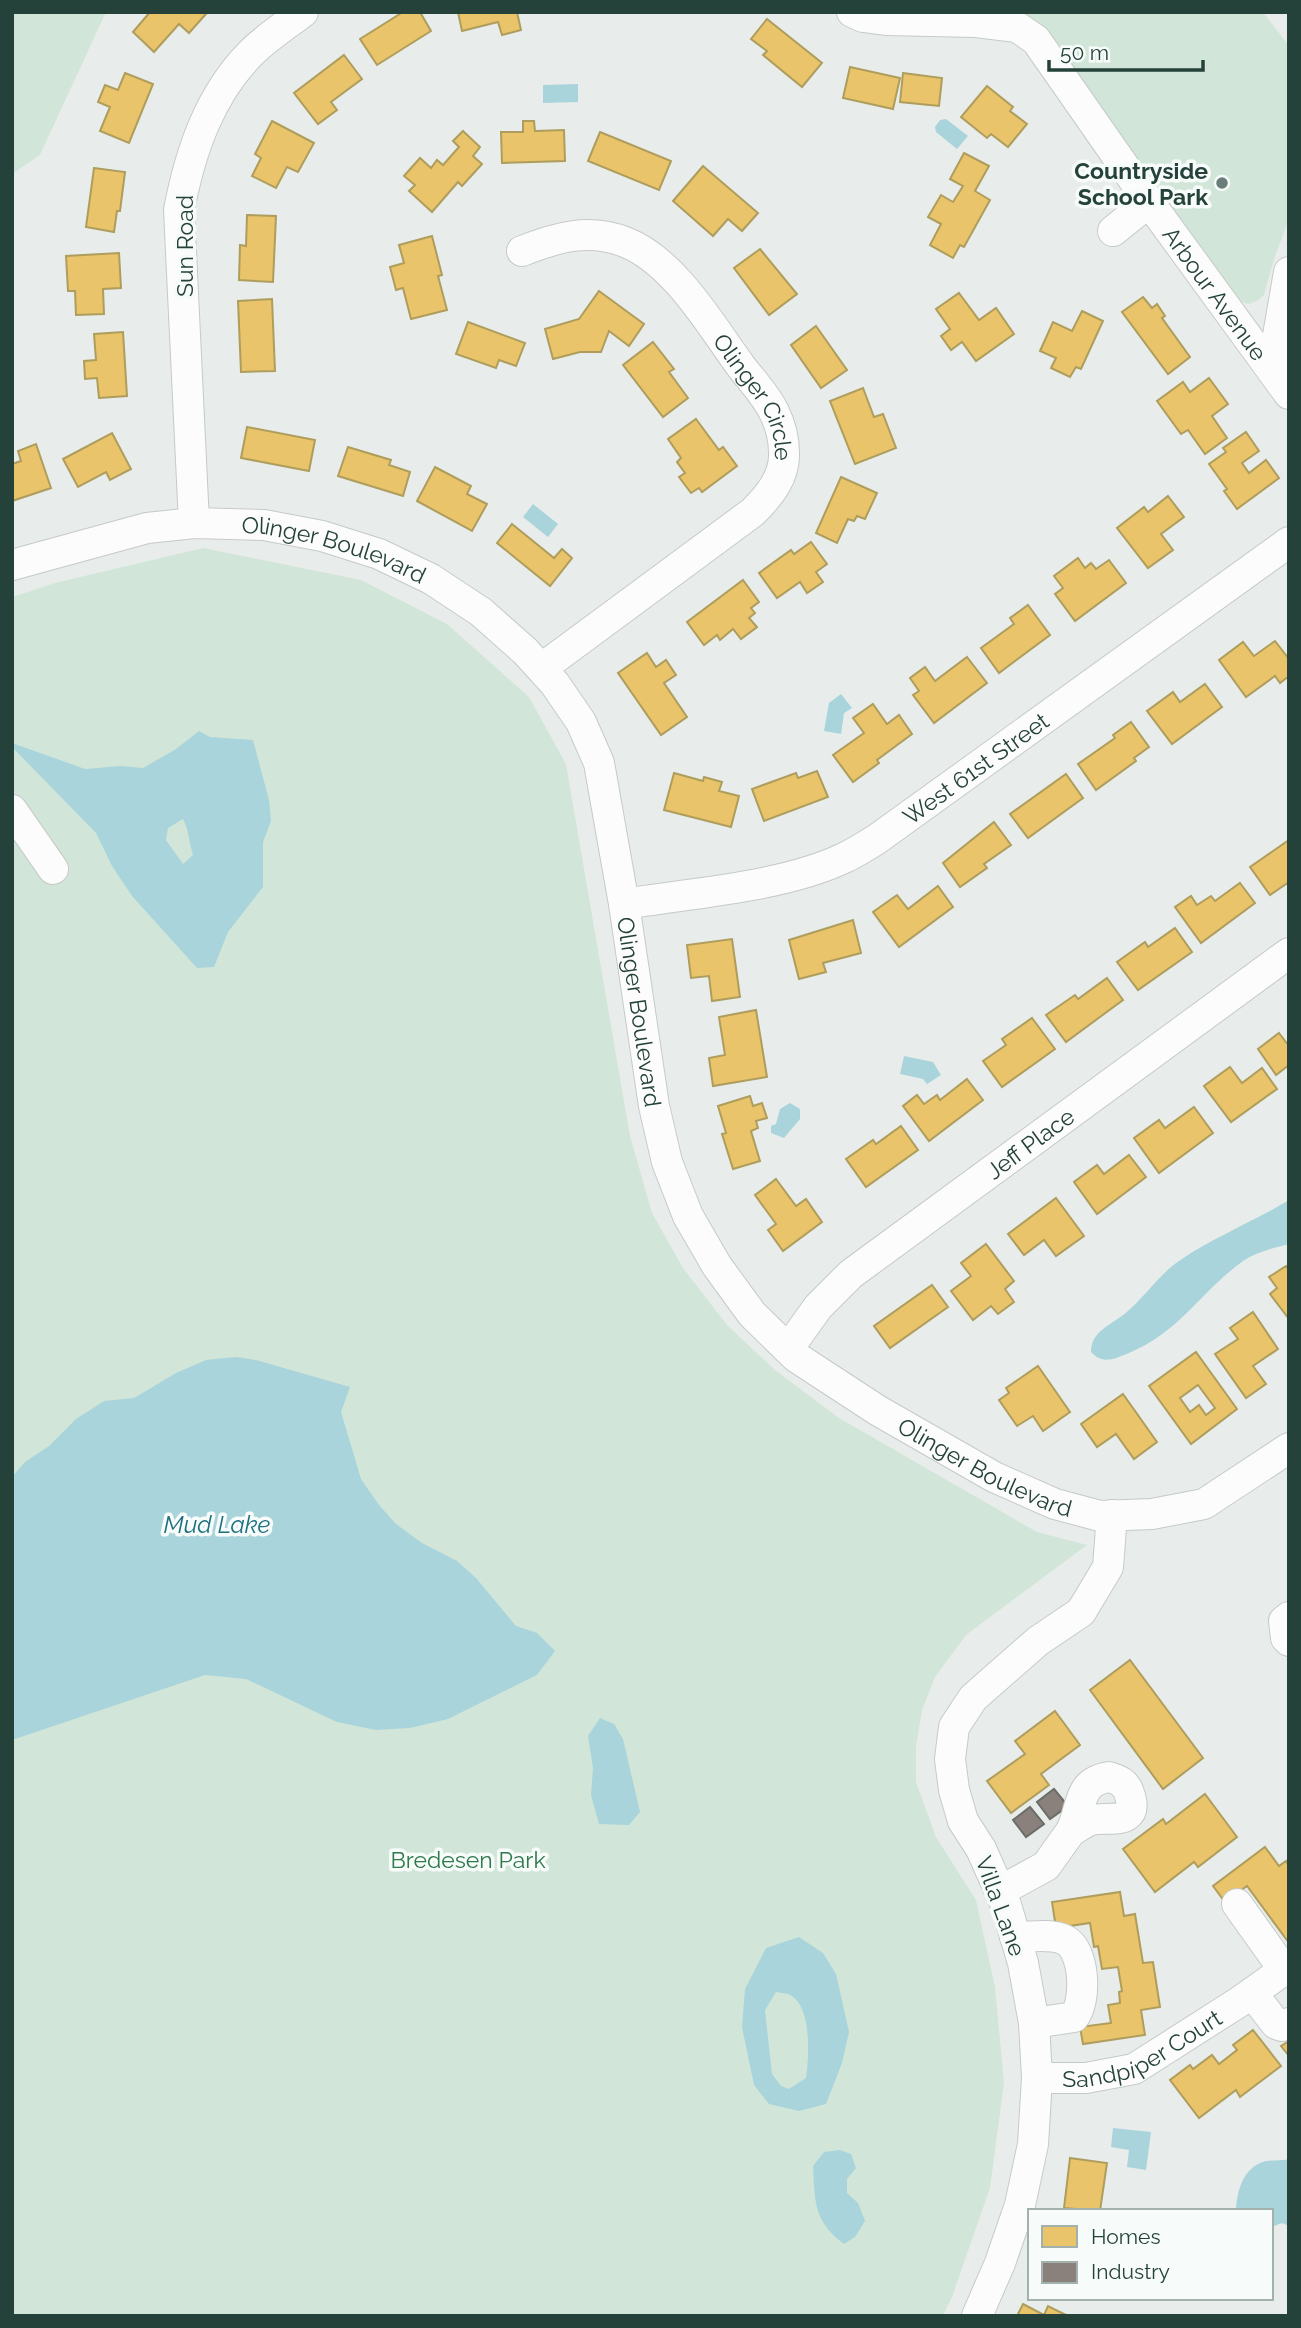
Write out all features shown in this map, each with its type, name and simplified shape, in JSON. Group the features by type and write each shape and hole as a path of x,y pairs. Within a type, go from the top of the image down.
{"street":[{"name":"Sun Road","path":"194,523 179,210 187,168 202,126 223,88 251,54 303,12"},
{"name":"Arbour Avenue","path":"852,12 863,18 975,22 1017,27 1036,40 1280,382"},
{"path":"1113,231 1149,202"},
{"name":"Olinger Circle","path":"522,251 565,236 587,235 626,243 654,259 698,307 774,411 785,454 780,477 769,496 753,512 542,668"},
{"path":"1280,382 1289,272"},
{"name":"Olinger Boulevard","path":"12,565 147,528 194,523 264,525 322,536 379,554 431,579 481,612 542,668 581,722 599,763 624,904 654,1106 667,1163 688,1216 718,1266 752,1314 788,1349 877,1410 994,1477 1055,1504 1100,1516 1152,1514 1204,1504 1289,1448"},
{"name":"West 61st Street","path":"624,904 772,881 808,872 845,858 877,839 1289,542"},
{"path":"12,810 53,869"},
{"name":"Jeff Place","path":"788,1349 818,1307 851,1274 1289,953"},
{"name":"Villa Lane","path":"977,2316 1000,2263 1020,2205 1033,2144 1037,2078 1034,2023 1023,1963 1000,1891 960,1811 950,1759 954,1727 973,1698 1038,1641 1081,1612 1108,1567 1112,1515"},
{"path":"1289,1617 1284,1621 1286,1638 1289,1641"},
{"path":"1000,1891 1046,1866 1071,1831"},
{"path":"1237,1904 1287,1973"},
{"path":"1015,1937 1053,1936 1068,1941 1078,1956 1083,1992 1080,2009 1074,2017 1034,2023"},
{"name":"Sandpiper Court","path":"1037,2078 1086,2078 1134,2069 1287,1973"},
{"path":"1245,1998 1276,2024 1282,2026 1289,2023"}],"green space":[{"path":"12,12 106,12 40,155 12,174"},
{"name":"Countryside School Park","path":"1010,12 1263,12 1289,46 1289,219 1264,295 1248,304 1240,301 1047,35"},
{"name":"Bredesen Park","path":"203,548 361,580 447,624 529,697 566,764 630,1136 652,1213 683,1268 727,1325 775,1370 839,1418 1037,1532 1087,1545 966,1635 935,1677 922,1710 916,1747 916,1782 936,1837 976,1900 995,1987 1004,2083 990,2188 943,2316 12,2316 12,597 55,583"}],"water":[{"path":"578,84 578,102 543,103 543,85"},
{"path":"946,119 968,136 957,149 936,132 935,127 940,120"},
{"path":"533,504 558,524 548,537 523,517"},
{"path":"841,694 852,708 844,713 841,734 824,731 829,703"},
{"path":"199,731 210,737 253,740 269,800 271,821 263,842 263,887 228,932 214,967 197,968 132,896 112,866 96,833 12,747 12,743 85,769 121,766 143,768 176,749","holes":["183,819 193,855 183,864 166,840 168,828"]},
{"path":"904,1056 933,1062 941,1075 927,1084 923,1079 900,1074"},
{"path":"790,1103 800,1109 800,1119 784,1138 771,1133 771,1126 776,1124 780,1109"},
{"path":"1289,1200 1289,1244 1243,1261 1177,1322 1147,1344 1109,1360 1091,1352 1099,1332 1129,1310 1172,1266 1206,1244"},
{"name":"Mud Lake","path":"236,1357 256,1360 350,1387 341,1412 361,1479 379,1505 396,1524 422,1543 457,1561 476,1578 516,1626 537,1633 555,1651 537,1675 448,1719 410,1728 376,1730 337,1722 246,1679 205,1675 12,1740 12,1477 25,1462 49,1446 76,1419 104,1401 134,1398 176,1373 206,1360"},
{"path":"600,1718 614,1724 623,1739 640,1812 629,1825 599,1824 591,1795 593,1768 588,1736"},
{"path":"799,1937 823,1953 836,1974 849,2032 842,2063 826,2104 799,2111 769,2104 754,2085 742,2027 745,1989 766,1948","holes":["776,1992 790,1995 798,2003 808,2034 806,2078 789,2089 781,2086 772,2074 765,2010"]},
{"path":"1113,2128 1151,2132 1146,2170 1127,2167 1129,2150 1111,2147"},
{"path":"840,2150 851,2154 856,2168 847,2179 847,2193 858,2203 865,2221 855,2237 844,2244 826,2227 821,2218 816,2200 813,2166 824,2152"},
{"path":"1289,2159 1289,2226 1282,2223 1273,2227 1273,2209 1236,2209 1243,2180 1252,2168 1266,2161"}],"building: Homes":[{"path":"150,12 206,14 189,33 179,24 154,52 133,32"},
{"path":"403,12 420,12 431,31 377,65 360,39"},
{"path":"458,12 517,12 521,30 502,35 498,22 462,31"},
{"path":"767,19 822,63 802,87 763,55 767,51 751,39"},
{"path":"344,55 362,79 331,102 337,110 318,124 294,93"},
{"path":"850,67 900,78 893,109 843,98"},
{"path":"125,73 153,84 129,143 100,131 110,107 98,102 105,85 118,90"},
{"path":"903,73 942,78 939,106 900,102"},
{"path":"987,86 1013,107 1010,111 1027,124 1008,147 991,134 987,138 961,117"},
{"path":"272,121 314,143 298,172 287,167 276,188 252,176 261,158 255,154"},
{"path":"523,121 534,121 535,131 564,130 565,161 502,163 501,132 523,132"},
{"path":"463,131 480,147 473,156 482,164 462,186 458,182 432,212 409,191 415,185 404,176 420,158 431,168 437,160 443,165 459,147 453,141"},
{"path":"600,132 671,161 659,190 588,161"},
{"path":"964,153 989,166 975,191 990,200 964,247 960,245 953,258 930,245 941,224 928,217 941,195 953,202 963,186 950,179"},
{"path":"703,166 758,213 742,231 728,219 713,236 673,201"},
{"path":"94,168 125,172 120,211 117,211 114,232 86,227"},
{"path":"247,215 276,216 273,282 239,280 240,245 246,246"},
{"path":"432,236 447,310 411,319 403,288 396,290 390,267 404,263 399,245"},
{"path":"760,249 797,294 769,315 734,268"},
{"path":"119,253 121,288 103,289 104,314 76,315 75,291 68,291 66,256"},
{"path":"599,291 644,324 629,346 609,331 601,352 580,352 553,359 545,329 579,319"},
{"path":"959,293 979,320 996,308 1014,334 976,361 962,342 951,350 941,336 950,329 936,309"},
{"path":"1143,297 1152,308 1157,304 1165,316 1162,318 1190,357 1168,374 1122,312"},
{"path":"272,299 275,371 241,372 238,301"},
{"path":"1082,311 1103,321 1081,369 1076,367 1070,377 1051,368 1056,358 1040,351 1053,322 1072,331"},
{"path":"468,322 525,343 516,366 499,360 496,368 456,354"},
{"path":"816,326 847,370 821,388 791,345"},
{"path":"123,332 127,396 99,398 97,378 85,379 84,361 96,360 94,334"},
{"path":"653,342 674,369 669,372 688,398 663,417 623,365"},
{"path":"1209,378 1228,404 1212,416 1227,438 1205,454 1188,430 1181,434 1157,401 1183,382 1190,392"},
{"path":"863,388 874,417 883,414 896,448 855,464 830,401"},
{"path":"696,419 719,450 723,447 737,466 702,492 699,488 691,493 679,477 685,473 677,462 681,458 668,439"},
{"path":"247,427 315,440 309,471 241,458"},
{"path":"1246,432 1259,451 1242,463 1249,473 1266,460 1279,478 1237,509 1209,464 1226,452 1223,448"},
{"path":"112,433 131,469 110,480 106,472 78,487 63,459"},
{"path":"36,444 51,488 12,501 12,464 21,461 18,451"},
{"path":"348,447 391,460 389,465 410,472 403,496 338,476"},
{"path":"435,467 471,486 467,494 487,504 472,531 417,501"},
{"path":"841,477 877,493 865,519 857,516 854,521 848,519 837,543 816,533"},
{"path":"1168,496 1184,517 1161,534 1173,550 1148,568 1117,528 1144,507 1148,512"},
{"path":"512,524 554,558 562,549 572,558 550,586 497,543"},
{"path":"811,542 827,564 816,572 823,582 807,593 800,582 777,598 759,573 791,550 794,554"},
{"path":"1078,558 1085,568 1091,563 1096,569 1109,560 1126,583 1075,621 1055,594 1063,588 1054,576"},
{"path":"743,580 759,602 751,608 755,613 749,618 757,627 741,639 733,629 720,640 717,635 704,645 687,622"},
{"path":"1028,605 1050,635 999,673 981,648 1014,624 1010,618"},
{"path":"1275,641 1289,659 1289,676 1280,683 1275,676 1246,697 1219,660 1243,642 1254,656"},
{"path":"647,653 656,667 666,660 676,675 664,683 687,717 661,735 618,673"},
{"path":"967,657 987,683 934,723 913,695 919,691 910,678 925,667 935,681"},
{"path":"1205,684 1222,707 1172,744 1147,711 1173,692 1180,702"},
{"path":"873,704 887,724 899,715 912,734 853,782 833,755 864,733 853,718"},
{"path":"1131,722 1149,747 1134,758 1136,761 1096,790 1078,764 1115,738 1113,735"},
{"path":"817,771 828,797 764,821 752,789 796,773 798,778"},
{"path":"674,773 703,781 704,777 722,782 719,791 739,796 731,827 664,810"},
{"path":"1066,774 1083,798 1028,838 1010,814"},
{"path":"994,822 1011,845 984,864 987,868 960,887 943,863"},
{"path":"1289,840 1289,882 1270,895 1250,867"},
{"path":"1240,883 1255,903 1201,943 1175,907 1191,896 1197,905 1211,896 1215,901"},
{"path":"938,886 953,907 899,947 873,912 897,895 908,909"},
{"path":"853,920 861,953 823,963 826,972 799,979 789,940"},
{"path":"1175,928 1192,952 1138,990 1117,962 1145,942 1148,947"},
{"path":"732,939 740,997 712,1001 709,976 691,978 687,945"},
{"path":"1107,978 1123,1000 1066,1042 1046,1015 1075,995 1078,999"},
{"path":"756,1010 767,1077 713,1086 709,1058 725,1055 719,1017"},
{"path":"1032,1018 1055,1049 1002,1087 983,1061 1006,1045 1002,1039"},
{"path":"1279,1033 1289,1046 1289,1065 1276,1075 1258,1049"},
{"path":"1230,1067 1242,1083 1262,1068 1277,1089 1231,1122 1204,1086"},
{"path":"967,1079 983,1100 929,1141 903,1106 917,1095 924,1104 937,1095 940,1100"},
{"path":"750,1096 753,1106 762,1103 767,1118 756,1121 758,1128 751,1131 760,1161 733,1169 722,1134 726,1133 718,1106"},
{"path":"1194,1107 1213,1133 1159,1173 1134,1138 1159,1120 1165,1128"},
{"path":"901,1126 918,1150 866,1187 846,1159 873,1140 876,1144"},
{"path":"1129,1155 1146,1177 1097,1214 1074,1182 1097,1165 1104,1174"},
{"path":"776,1179 796,1206 806,1199 822,1222 783,1251 768,1230 776,1224 755,1195"},
{"path":"1056,1198 1084,1236 1056,1256 1044,1240 1024,1255 1008,1234"},
{"path":"986,1244 1014,1281 1005,1289 1014,1302 998,1314 991,1306 973,1320 951,1291 971,1276 961,1263"},
{"path":"1286,1266 1289,1269 1289,1319 1270,1294 1277,1288 1269,1277"},
{"path":"932,1285 948,1307 890,1348 874,1326"},
{"path":"1253,1312 1278,1349 1253,1366 1266,1384 1246,1398 1215,1354 1238,1339 1230,1328"},
{"path":"1196,1352 1237,1409 1191,1444 1149,1386","holes":["1198,1385 1215,1408 1206,1415 1199,1405 1190,1412 1180,1398"]},
{"path":"1038,1366 1070,1412 1043,1431 1033,1416 1017,1426 999,1400 1009,1393 1006,1388"},
{"path":"1123,1394 1157,1442 1134,1459 1116,1434 1097,1447 1081,1424"},
{"path":"1130,1660 1203,1758 1163,1789 1090,1690"},
{"path":"1055,1711 1080,1745 1041,1774 1049,1785 1011,1813 987,1781 1025,1754 1015,1741"},
{"path":"1205,1794 1237,1837 1198,1867 1194,1862 1155,1892 1123,1849 1163,1819 1166,1824"},
{"path":"1265,1847 1279,1866 1286,1861 1289,1866 1289,1943 1247,1886 1225,1902 1213,1886"},
{"path":"1120,1892 1124,1916 1135,1914 1143,1963 1153,1962 1160,2007 1141,2010 1145,2035 1083,2044 1080,2027 1111,2023 1108,2005 1120,2003 1119,1992 1122,1991 1118,1967 1102,1969 1098,1946 1094,1947 1090,1923 1056,1928 1052,1902"},
{"path":"1253,2030 1281,2066 1240,2097 1236,2090 1199,2118 1170,2080 1190,2065 1193,2069 1212,2055 1219,2064 1237,2050 1233,2045"},
{"path":"1289,2041 1289,2056 1281,2046"},
{"path":"1070,2158 1107,2163 1100,2209 1064,2208"},
{"path":"1023,2304 1044,2315 1048,2306 1068,2316 1017,2316"}],"building: Industry":[{"path":"1054,1789 1068,1806 1050,1819 1037,1802"},
{"path":"1030,1807 1044,1824 1026,1837 1013,1820"}],"place":[{"name":"Countryside School Park","path":"1222,183"}]}
